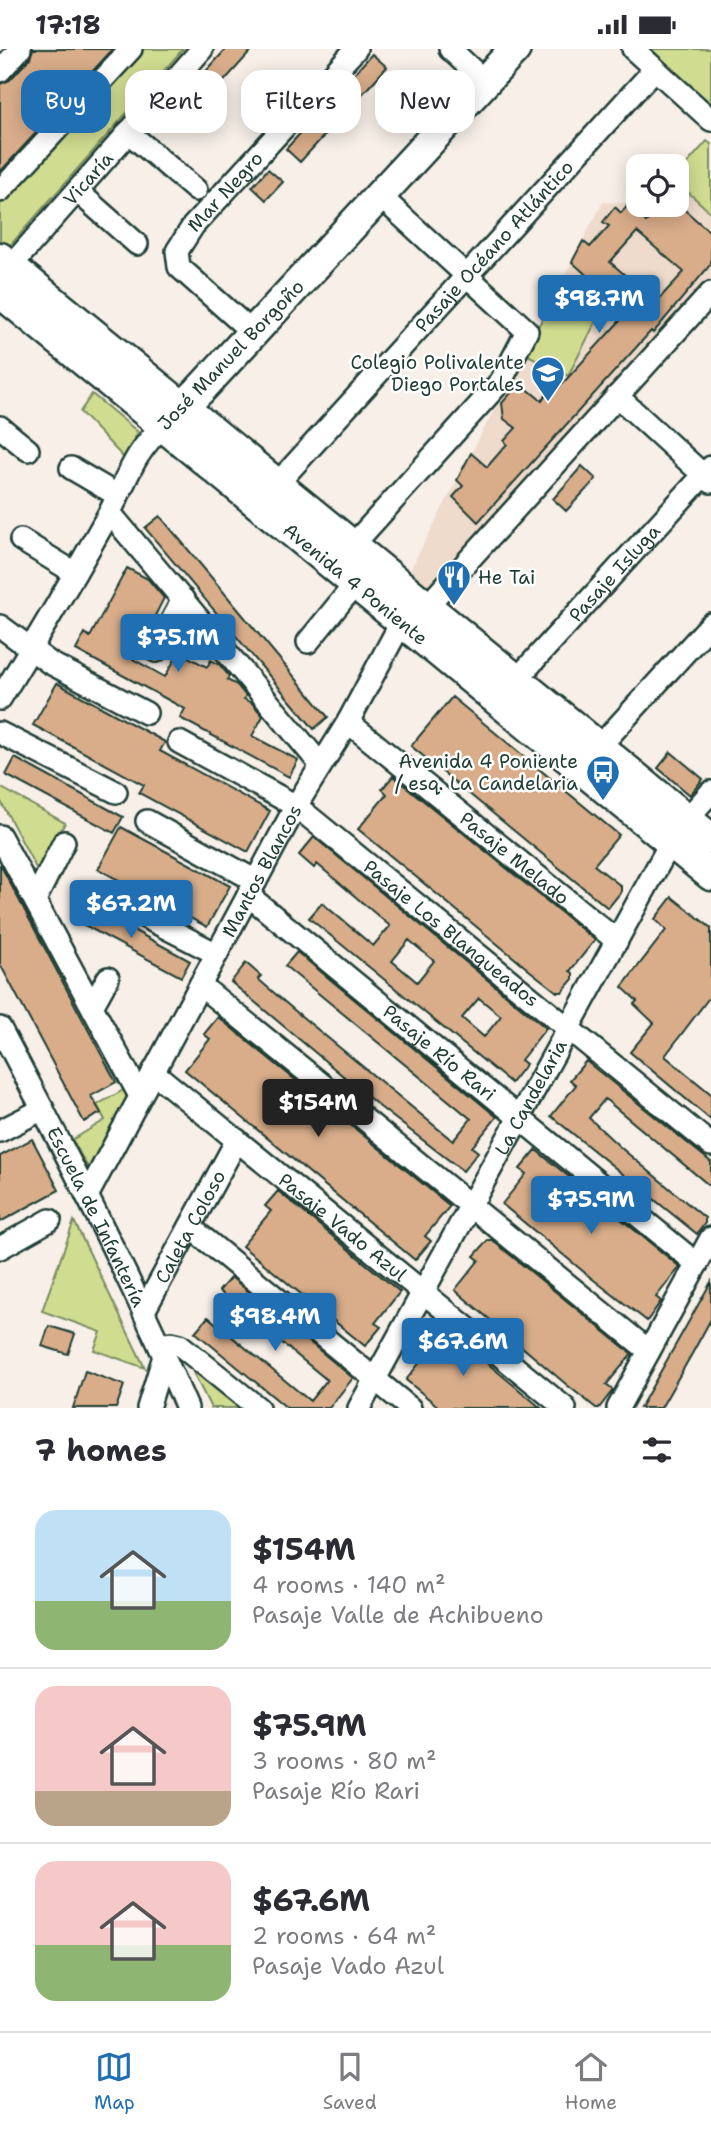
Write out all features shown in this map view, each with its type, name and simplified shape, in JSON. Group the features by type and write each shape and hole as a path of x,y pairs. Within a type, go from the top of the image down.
{"street":[{"path":"0,71 20,49"},
{"path":"0,191 131,49"},
{"name":"Vicaría","path":"183,70 202,49"},
{"name":"Mar Negro","path":"253,333 179,267 177,251 193,226 356,49"},
{"path":"450,49 485,82"},
{"name":"José Manuel Borgoño","path":"0,699 75,573 144,445 381,197 515,49"},
{"path":"633,49 711,120"},
{"name":"Pasaje Océano Atlántico","path":"277,484 655,69"},
{"name":"Vicaría","path":"3,273 127,133"},
{"path":"129,133 196,190"},
{"path":"77,191 137,244"},
{"path":"352,546 501,381 527,331 381,197"},
{"name":"Avenida 4 Poniente","path":"3,273 173,417 356,583 414,614 517,679 599,747 679,831 711,875"},
{"name":"Mantos Blancos","path":"87,1196 296,806 414,614 711,293"},
{"path":"617,396 709,475"},
{"name":"Avenida 4 Poniente","path":"173,417 277,484 352,546 414,614 679,831 711,839"},
{"path":"0,427 28,450"},
{"path":"71,468 113,504 183,599 321,765"},
{"name":"Pasaje Isluga","path":"517,679 709,475"},
{"path":"20,540 75,573"},
{"path":"308,642 356,583"},
{"path":"156,651 183,599"},
{"path":"599,747 711,624"},
{"path":"0,626 50,663 146,713"},
{"name":"Pasaje Melado","path":"348,722 617,941"},
{"path":"0,733 116,792"},
{"name":"Pasaje Los Blanqueados","path":"179,742 296,806 711,1145"},
{"name":"La Candelaria","path":"359,1408 679,831 711,792"},
{"name":"Pasaje Río Rari","path":"147,821 252,888 519,1118 697,1265"},
{"path":"0,836 36,898 140,1096"},
{"path":"36,898 64,842"},
{"path":"104,896 217,954"},
{"path":"93,1005 108,978"},
{"path":"200,985 649,1351"},
{"name":"Escuela de Infantería","path":"0,1028 144,1311 187,1408"},
{"name":"Pasaje Vado Azul","path":"153,1072 565,1408"},
{"path":"0,1131 43,1109"},
{"name":"Caleta Coloso","path":"144,1311 237,1140"},
{"path":"0,1248 50,1220"},
{"path":"190,1227 410,1408"},
{"path":"618,1408 711,1238"},
{"path":"148,1408 162,1351 171,1343 180,1345 258,1408"}],"shaded area":[{"name":"Colegio Polivalente Diego Portales","path":"707,141 711,144 711,279 430,587 410,570 603,202 626,203 626,217 689,217 689,161"}],"green space":[{"path":"139,49 183,49 165,70 125,70 125,115 111,131 111,79"},
{"path":"648,49 711,49 711,110"},
{"path":"61,133 109,133 0,257 0,199"},
{"path":"707,141 711,144 711,213 689,193 689,161"},
{"path":"561,284 603,308 568,376 524,353"},
{"path":"92,394 138,432 124,458 80,412"},
{"path":"0,787 65,823 38,872 0,800"},
{"path":"127,1088 132,1097 89,1169 72,1140 105,1120 97,1105"},
{"path":"74,1221 145,1368 94,1350 101,1332 42,1311"},
{"path":"189,1364 246,1408 211,1408"}],"building":[{"path":"33,49 113,49 94,70 21,70 21,133 36,133 0,172 0,84 10,80 30,58"},
{"path":"226,49 253,49 227,78 227,70 207,70"},
{"path":"372,54 387,67 384,70 375,70 375,80 361,95 361,70 358,70"},
{"path":"300,133 327,133 300,162 286,149"},
{"path":"268,169 283,182 266,200 252,187"},
{"path":"615,207 621,213 626,207 626,217 641,217 646,222 650,217 689,217 689,214 711,233 711,264 653,333 651,331 478,522 453,497 463,486 457,480 471,453 487,467 507,444 504,441 516,428 504,419 502,403 520,383 542,401 549,391 553,394 628,312 572,262 583,241 590,247 609,226 603,222","holes":["637,232 684,272 656,302 610,262"]},
{"path":"582,466 596,479 566,511 553,499"},
{"path":"160,516 328,717 314,729 145,528"},
{"path":"127,568 148,579 164,598 133,659 165,677 179,652 207,667 211,660 220,665 229,676 227,680 237,685 246,696 244,699 253,704 263,716 252,736 298,760 289,777 180,718 185,709 76,650 85,633 90,637"},
{"path":"57,683 165,742 160,751 270,811 248,852 139,793 144,785 33,725"},
{"path":"452,697 619,835 594,865 621,886 621,892 608,908 411,746"},
{"path":"671,752 703,779 690,795 658,768"},
{"path":"15,758 123,817 114,833 6,775"},
{"path":"393,776 595,940 570,971 573,973 573,979 562,992 557,992 529,970 358,829 387,794 382,789"},
{"path":"121,827 230,886 207,927 98,869"},
{"path":"314,837 546,1028 521,1060 526,1064 511,1083 309,918 322,903 373,946 390,926 317,864 314,868 299,855","holes":["409,940 434,961 417,982 392,961","479,998 501,1016 484,1037 462,1018"]},
{"path":"0,864 116,1082 91,1096 101,1113 84,1122 0,964"},
{"path":"672,897 711,928 711,995 665,1056 711,1094 711,1120 630,1052 654,1023 634,1004 637,1001 622,987 666,930 655,919"},
{"path":"82,902 190,961 181,977 73,919"},
{"path":"297,952 497,1117 472,1147 478,1152 463,1171 380,1107 231,982 246,963 261,976 258,979 294,1010 453,1141 471,1119 285,966"},
{"path":"218,1017 450,1206 425,1236 431,1241 415,1260 185,1070 210,1039 204,1034"},
{"path":"586,1061 711,1162 711,1187 605,1099 589,1118 705,1218 705,1223 697,1234 551,1116 576,1085 570,1080"},
{"path":"32,1139 59,1190 0,1222 0,1156"},
{"path":"536,1150 680,1267 656,1297 661,1301 647,1321 502,1204 526,1174 520,1169"},
{"path":"278,1191 400,1292 375,1323 381,1327 365,1346 242,1246 271,1211 265,1206"},
{"path":"488,1240 492,1240 632,1354 606,1385 613,1390 599,1408 567,1385 455,1290 479,1260 474,1256"},
{"path":"231,1277 353,1378 329,1408 287,1408 195,1332 208,1317 310,1401 327,1380 219,1291"},
{"path":"711,1282 711,1319 693,1352 661,1408 640,1408"},
{"path":"442,1325 541,1408 440,1408 406,1380 432,1347 427,1343"},
{"path":"49,1326 75,1334 68,1354 42,1346"},
{"path":"85,1371 124,1385 116,1408 73,1408"}],"place":[{"name":"Colegio Polivalente Diego Portales","path":"548,403"},
{"name":"He Tai","path":"454,607"},
{"name":"Avenida 4 Poniente / esq. La Candelaria","path":"603,802"}]}
